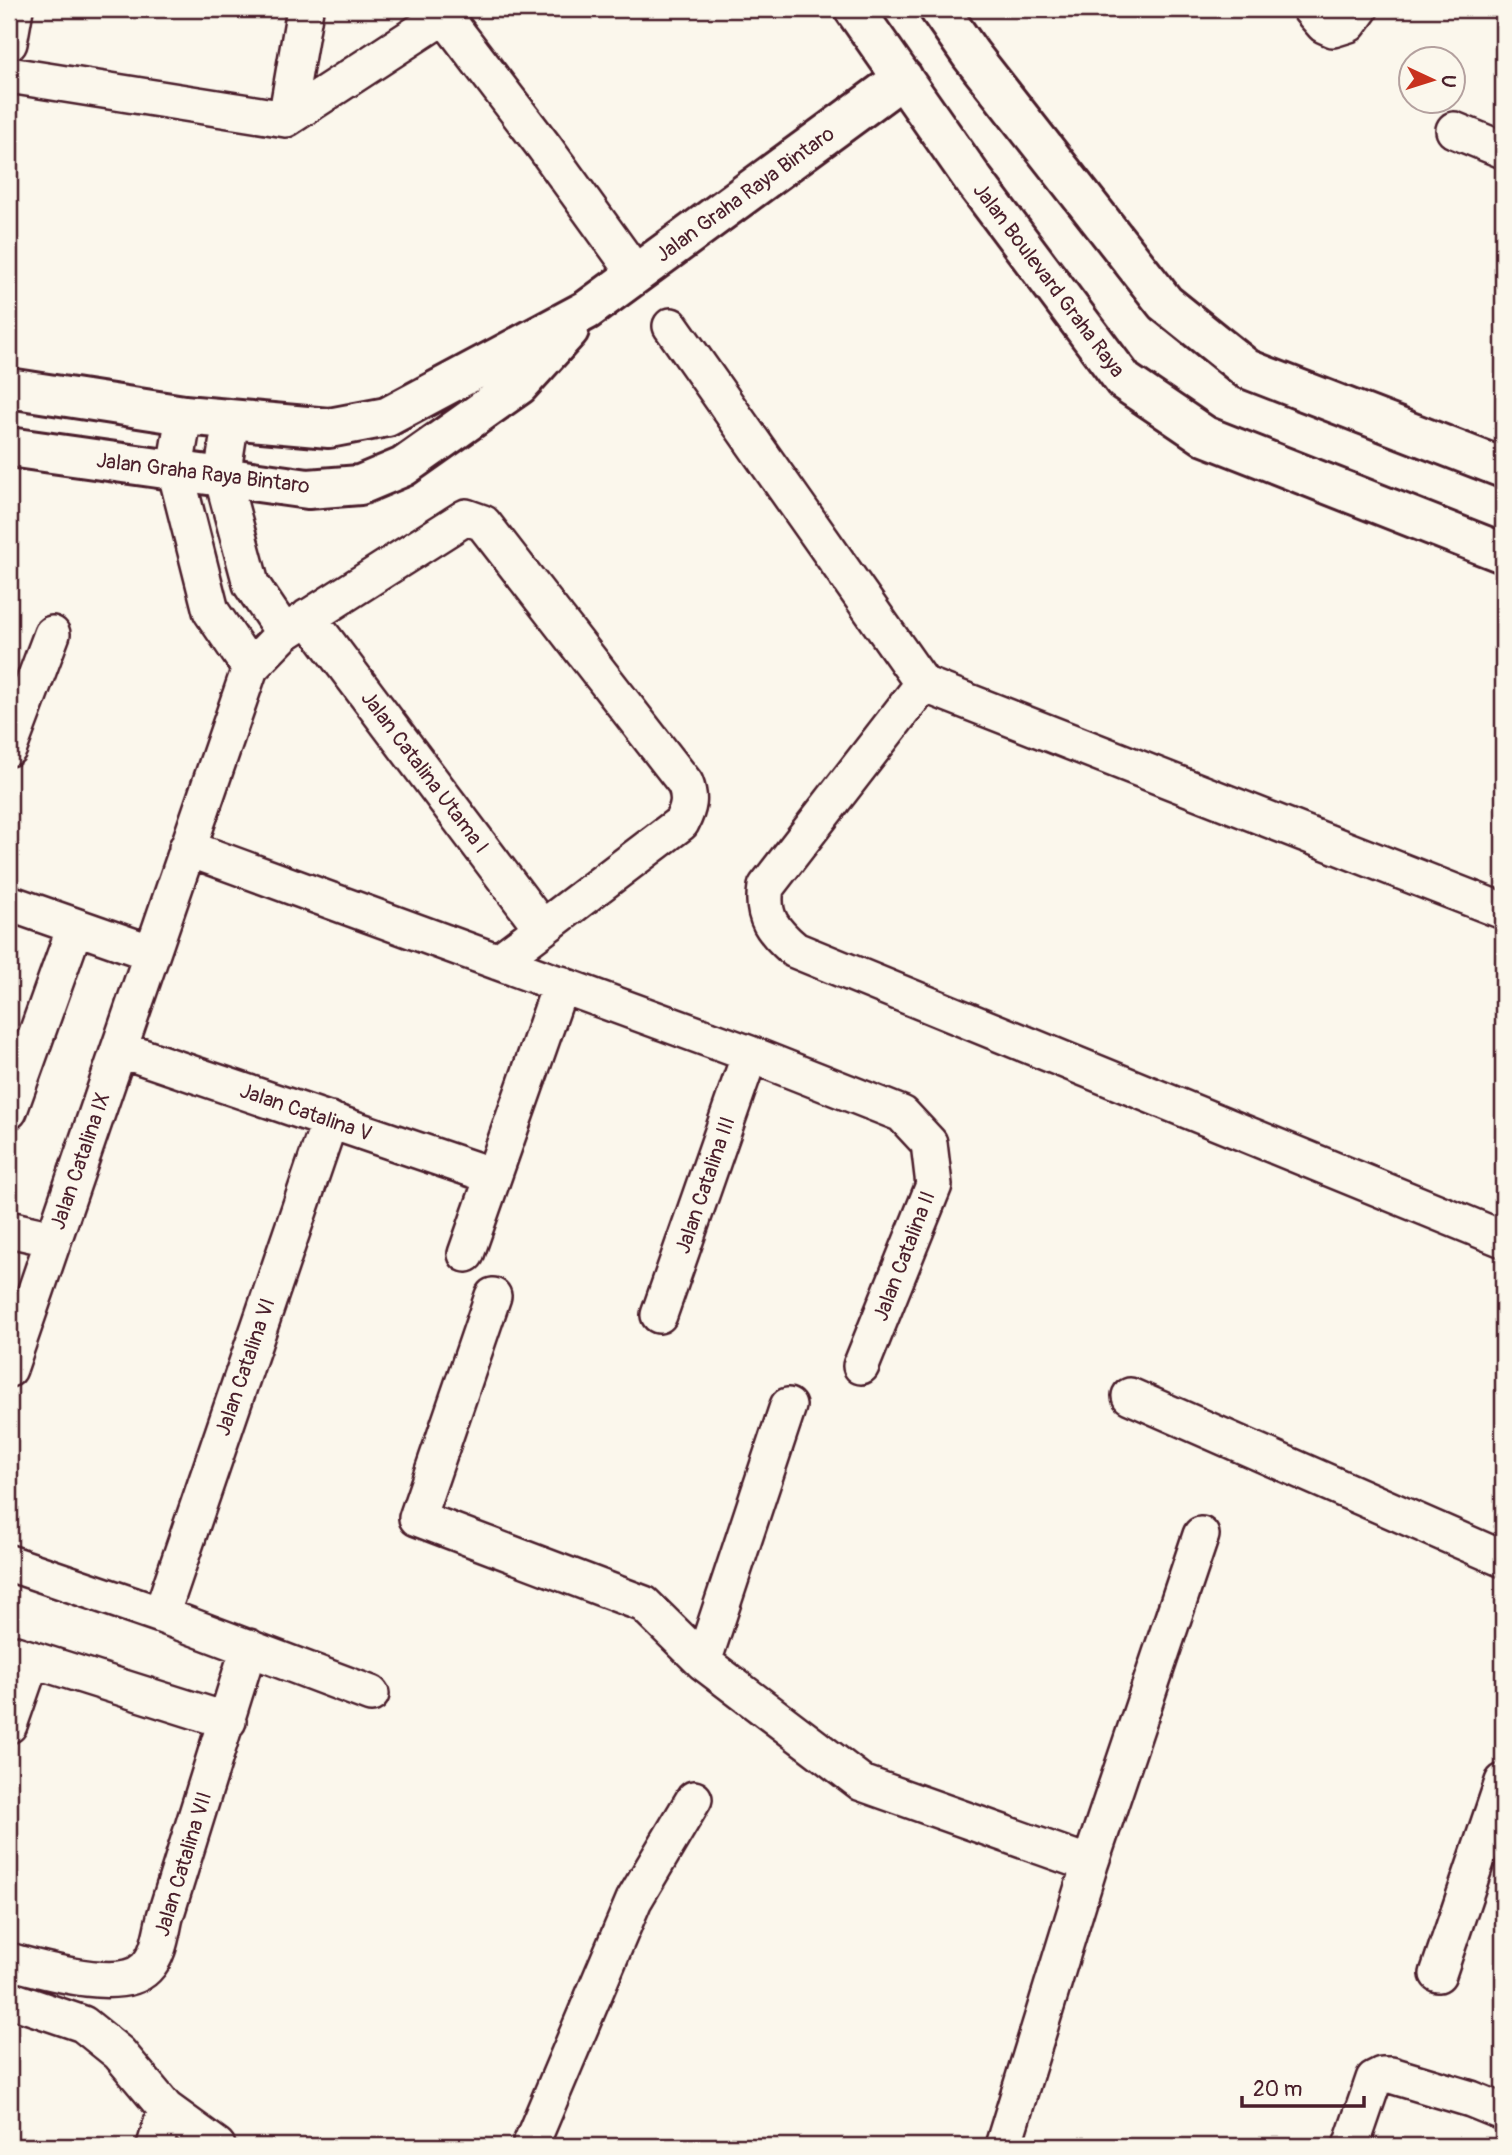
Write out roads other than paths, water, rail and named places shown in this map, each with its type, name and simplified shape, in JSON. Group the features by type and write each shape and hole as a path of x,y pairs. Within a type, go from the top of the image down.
{"main road":[{"name":"Jalan Boulevard Graha Raya","path":"854,9 975,182 1124,381 1205,436 1503,553"},
{"path":"939,9 971,55 1165,303 1247,369 1503,468"},
{"name":"Jalan Graha Raya Bintaro","path":"9,388 184,415 329,428 387,417 587,310 903,78"},
{"name":"Jalan Graha Raya Bintaro","path":"9,447 308,489 360,485 403,467 519,385 587,310"}],"street":[{"path":"9,43 15,9"},
{"path":"286,119 305,9"},
{"path":"1310,9 1324,25 1334,29 1349,24 1360,9"},
{"path":"9,75 286,119 442,12 636,274"},
{"path":"1454,130 1503,150"},
{"path":"671,326 923,684 1503,911"},
{"path":"184,415 175,469 211,611 250,668 296,625 461,519 470,517 480,521 685,782 690,801 681,823 498,962"},
{"path":"222,476 231,420"},
{"name":"Jalan Catalina Utama I","path":"222,476 251,584 296,625 542,928"},
{"path":"9,748 52,634"},
{"name":"Jalan Catalina IX","path":"9,1369 250,668"},
{"path":"923,684 766,887 763,904 769,921 780,937 795,950 1503,1239"},
{"path":"187,848 750,1054"},
{"path":"9,904 152,953"},
{"path":"9,1111 75,927"},
{"path":"466,1254 561,984"},
{"name":"Jalan Catalina V","path":"119,1049 493,1176"},
{"name":"Jalan Catalina II","path":"750,1054 902,1114 929,1143 934,1185 860,1366"},
{"name":"Jalan Catalina III","path":"659,1315 750,1054"},
{"name":"Jalan Catalina VI","path":"161,1615 330,1120"},
{"path":"9,1229 54,1239"},
{"path":"493,1296 417,1518 644,1604 703,1662 862,1783 1090,1864"},
{"path":"1130,1396 1503,1559"},
{"path":"703,1662 788,1406"},
{"path":"1003,2146 1090,1864 1201,1535"},
{"path":"9,1563 161,1615 371,1694"},
{"name":"Jalan Catalina VII","path":"22,1965 105,1980 134,1977 146,1969 155,1956 161,1938 165,1917 249,1647"},
{"path":"9,1725 21,1655 228,1721"},
{"path":"1438,1974 1503,1782"},
{"path":"530,2146 635,1900 694,1799"},
{"path":"9,1999 83,2024 120,2053 166,2109 217,2146"},
{"path":"1351,2146 1374,2078 1382,2075 1391,2075 1471,2099 1503,2112"},
{"path":"155,2146 166,2109"}]}
